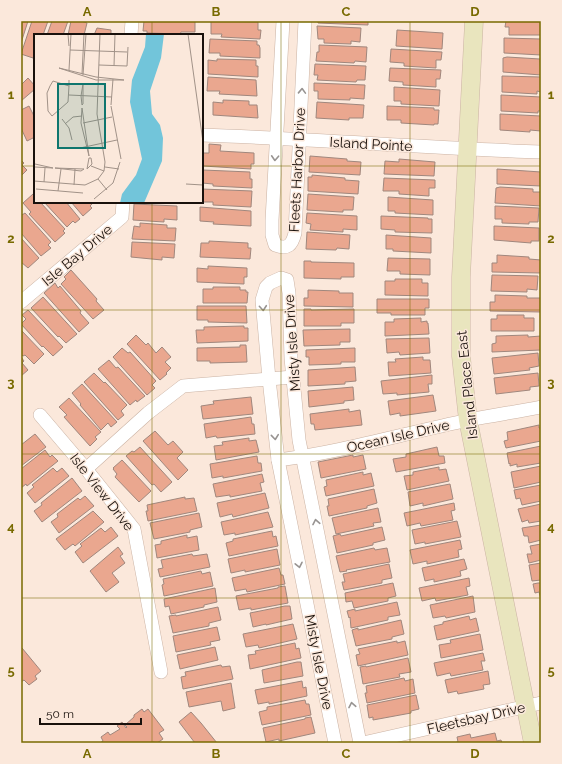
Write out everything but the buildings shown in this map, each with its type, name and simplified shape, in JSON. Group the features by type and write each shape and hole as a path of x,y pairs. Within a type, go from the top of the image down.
{"street":[{"name":"Fleets Harbor Drive","path":"283,21 272,235 275,245 281,247 289,246 293,243 295,233 305,21"},
{"name":"Island Place East","path":"474,21 467,149 461,356 468,420 533,705 533,743"},
{"name":"Island Pointe","path":"203,135 541,152"},
{"name":"Isle Bay Drive","path":"21,302 122,217 122,203"},
{"name":"Misty Isle Drive","path":"335,743 278,460 262,300 266,287 270,283 281,278 287,280 289,293 293,377 300,440 360,743"},
{"path":"86,469 148,413 183,386 293,377"},
{"name":"Ocean Isle Drive","path":"278,460 303,457 376,442 468,420 541,408"},
{"name":"Isle View Drive","path":"40,415 134,529 161,672"},
{"name":"Fleetsbay Drive","path":"363,743 533,705"}]}
